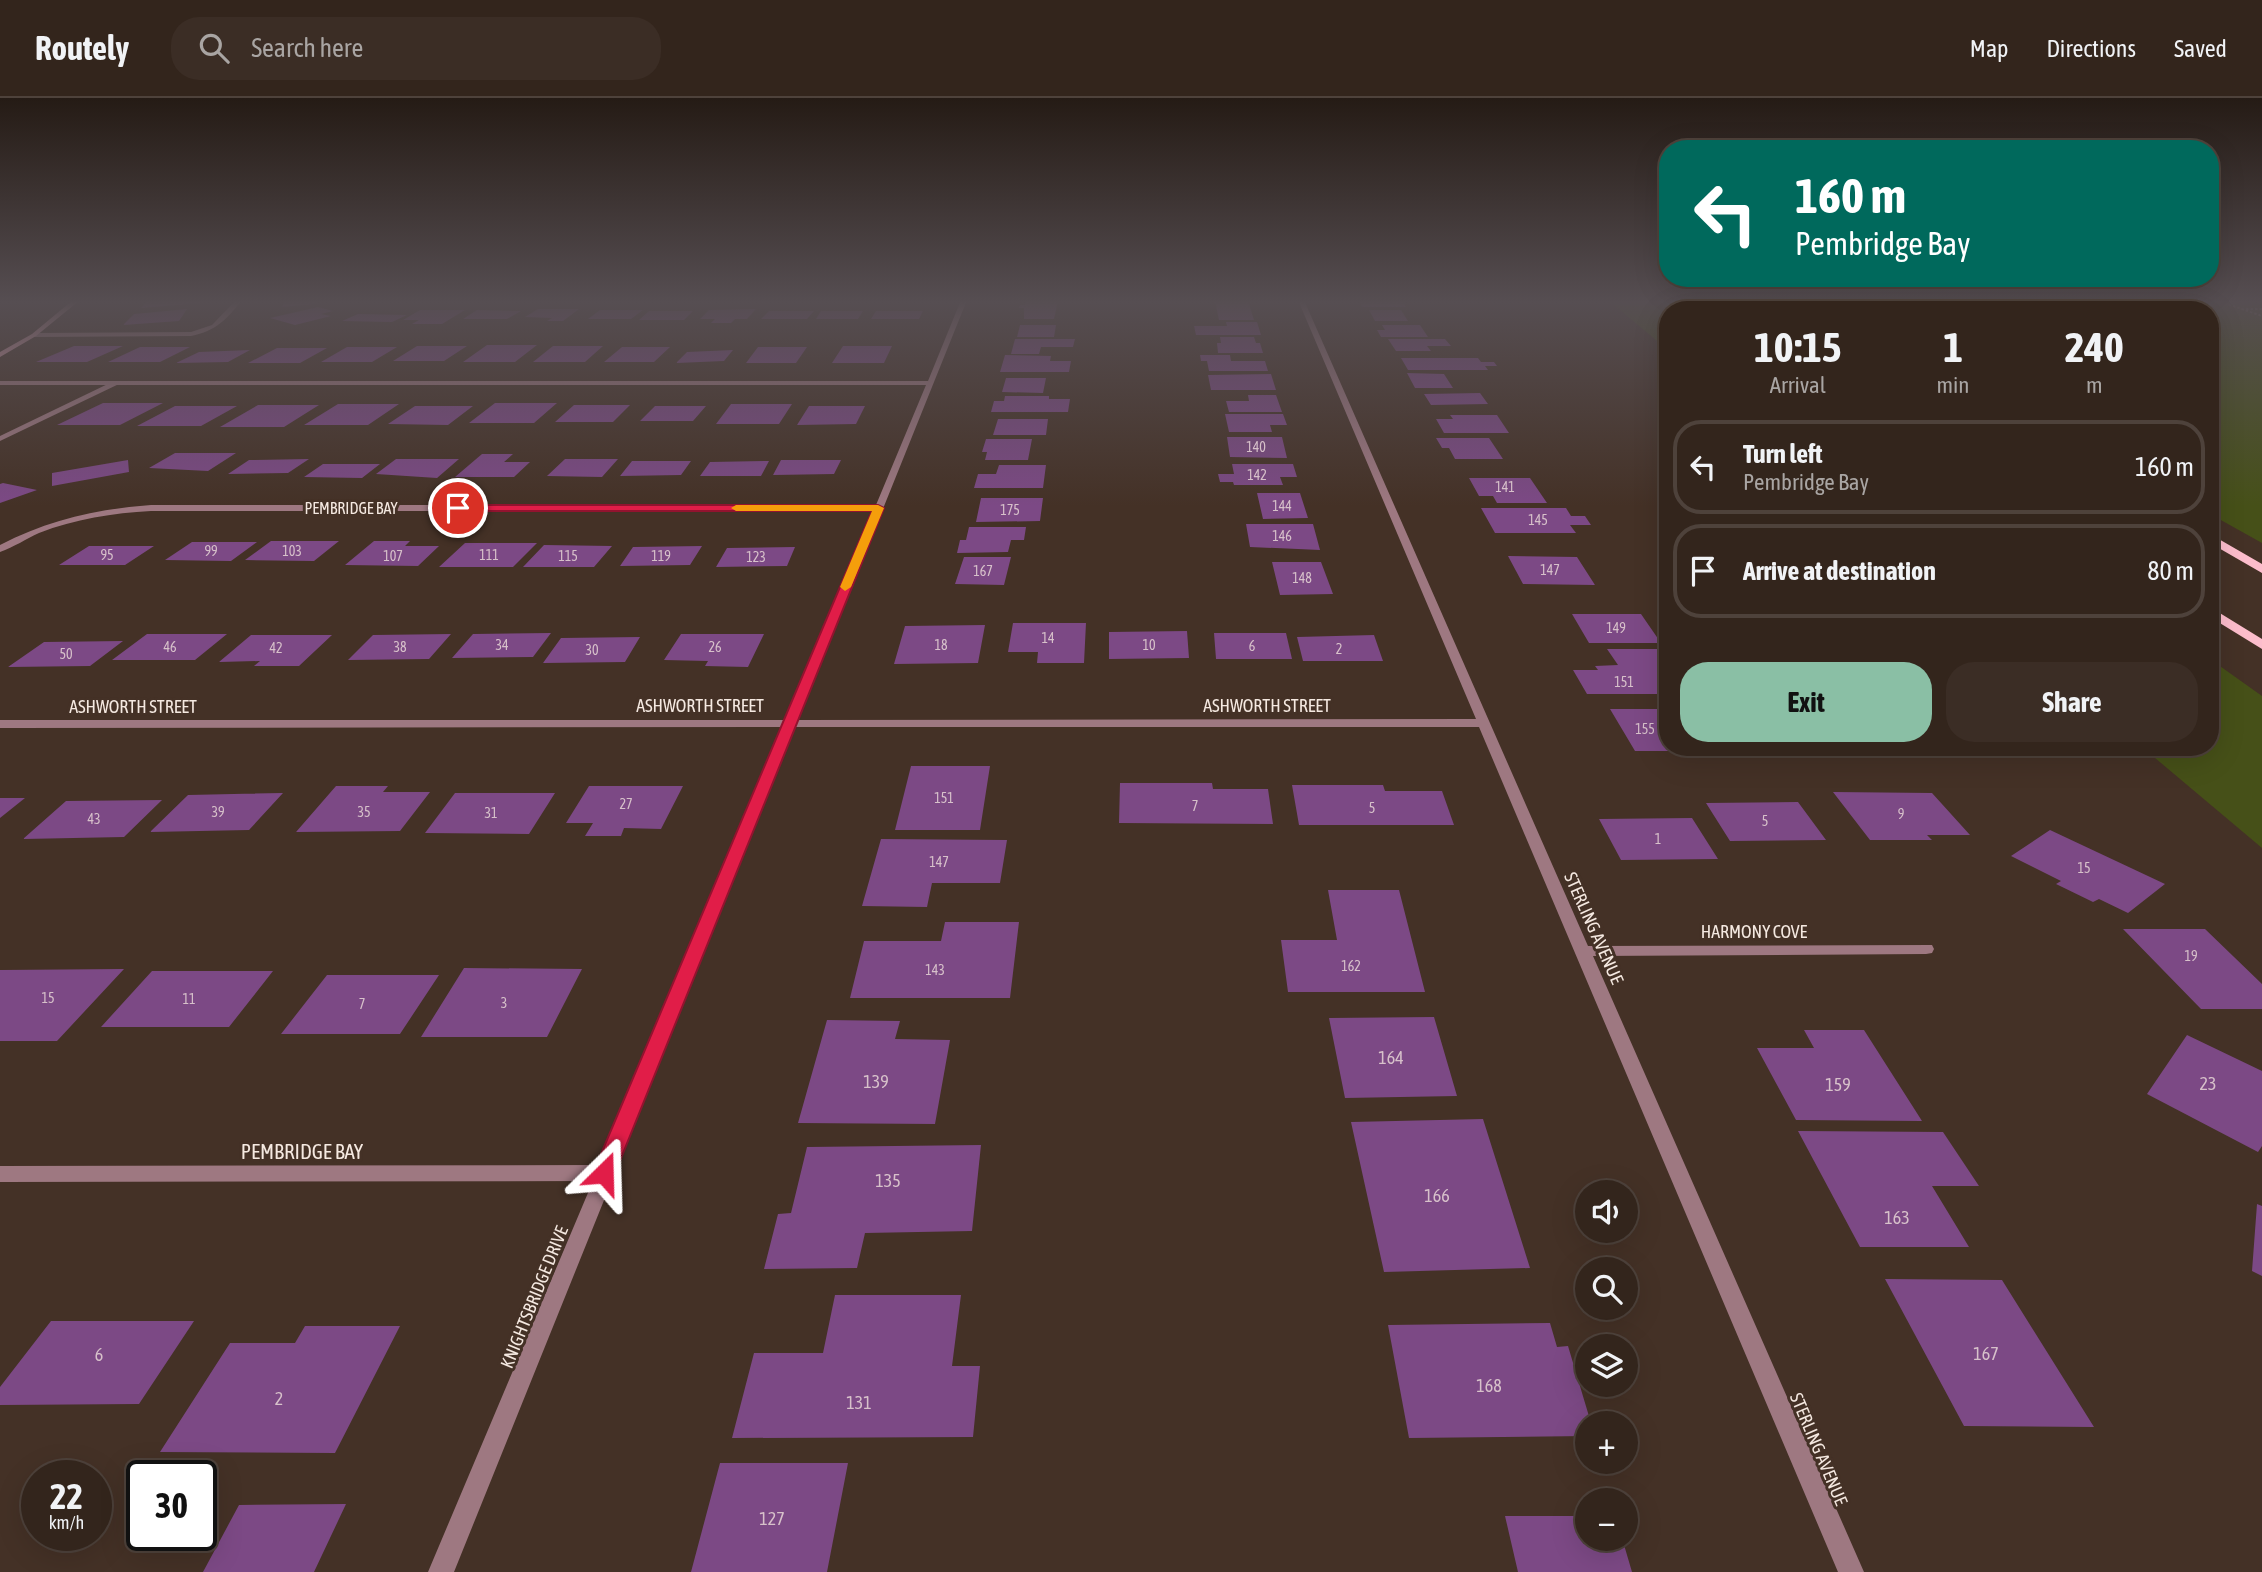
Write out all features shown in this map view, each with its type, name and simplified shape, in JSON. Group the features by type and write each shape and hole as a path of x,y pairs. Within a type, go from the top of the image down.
{"main road":[{"path":"2219,543 2262,569"},
{"path":"2219,617 2262,645"}],"street":[{"name":"KNIGHTSBRIDGE DRIVE","path":"441,1572 937,369"},
{"name":"STERLING AVENUE","path":"1331,369 1851,1572"},
{"path":"0,383 931,383"},
{"path":"0,439 117,383"},
{"name":"PEMBRIDGE BAY","path":"0,549 31,532 62,521 114,510 151,508 878,508"},
{"name":"ASHWORTH STREET","path":"0,724 1484,723"},
{"name":"HARMONY COVE","path":"1583,951 1926,949"},
{"name":"PEMBRIDGE BAY","path":"0,1174 604,1173"}],"green space":[{"path":"2219,369 2262,369 2262,543 2219,519"},
{"path":"2219,665 2262,696 2262,848 2153,756 2219,756"}],"building":[{"path":"1001,369 1070,369 1069,372 1000,372"},
{"path":"1209,369 1267,369 1268,371 1209,371"},
{"path":"1407,369 1488,370 1408,370"},
{"path":"1407,373 1444,374 1453,388 1415,388"},
{"path":"1271,374 1276,390 1211,390 1208,375"},
{"path":"1006,378 1046,378 1043,393 1002,392"},
{"path":"1480,393 1488,404 1431,405 1424,394"},
{"path":"1248,395 1276,395 1282,412 1229,412 1226,401 1249,401"},
{"path":"1005,396 1070,399 1068,412 991,412 994,401 1004,401"},
{"path":"103,403 163,403 120,425 57,425"},
{"path":"495,403 557,403 534,423 469,423"},
{"path":"338,404 399,404 368,425 304,425"},
{"path":"731,404 792,404 779,424 716,424"},
{"path":"258,405 319,405 284,427 220,427"},
{"path":"574,405 630,405 613,422 555,422"},
{"path":"175,406 237,406 201,426 137,426"},
{"path":"415,406 473,406 448,425 388,424"},
{"path":"655,406 706,406 693,421 640,421"},
{"path":"809,406 865,406 856,424 797,425"},
{"path":"1225,414 1283,414 1287,425 1270,425 1272,432 1229,432"},
{"path":"1450,415 1497,415 1509,433 1444,433 1436,419 1453,419"},
{"path":"998,419 1048,419 1046,435 993,435"},
{"path":"1227,437 1282,437 1287,458 1230,457"},
{"path":"1436,438 1489,438 1503,459 1455,459 1449,448 1442,448"},
{"path":"986,439 1032,439 1028,460 985,460 987,452 982,452"},
{"path":"175,453 236,453 208,471 149,468"},
{"path":"482,454 513,454 504,462 530,462 514,477 455,477"},
{"path":"309,459 288,473 228,474 249,460"},
{"path":"396,459 459,459 437,478 376,474"},
{"path":"565,459 618,459 602,477 547,476"},
{"path":"128,460 129,472 52,486 52,473"},
{"path":"781,460 841,460 834,474 773,475"},
{"path":"632,461 691,461 681,475 620,476"},
{"path":"769,461 761,476 700,476 710,462"},
{"path":"323,464 380,464 362,478 304,477"},
{"path":"1232,464 1293,464 1297,477 1280,477 1283,485 1234,485 1233,482 1220,482 1218,474 1234,474"},
{"path":"999,465 1046,465 1043,488 974,488 978,474 996,474"},
{"path":"1469,478 1530,478 1547,503 1497,503 1493,496 1479,496"},
{"path":"0,484 37,490 0,503"},
{"path":"1257,493 1300,493 1308,518 1263,519"},
{"path":"981,498 1043,498 1040,521 976,522"},
{"path":"1481,508 1566,508 1571,516 1585,516 1591,525 1570,525 1576,533 1495,533"},
{"path":"1246,524 1313,524 1320,550 1250,547"},
{"path":"969,527 1026,527 1024,540 1011,540 1008,552 957,553 960,540 966,540"},
{"path":"271,541 339,541 314,561 245,560"},
{"path":"374,541 410,541 405,546 439,546 418,566 345,565"},
{"path":"192,542 257,542 231,561 165,560"},
{"path":"465,543 537,543 513,567 439,567"},
{"path":"544,545 612,546 594,567 523,567"},
{"path":"89,546 154,546 125,565 59,565"},
{"path":"702,546 690,565 620,566 633,547"},
{"path":"795,547 787,566 716,567 727,548"},
{"path":"1508,556 1577,557 1595,585 1523,584"},
{"path":"964,557 1011,557 1004,585 955,584"},
{"path":"1272,562 1321,562 1333,594 1280,595"},
{"path":"1572,614 1641,614 1659,640 1659,643 1589,643"},
{"path":"1013,623 1086,623 1084,663 1037,663 1038,652 1008,652"},
{"path":"985,625 978,663 894,664 905,626"},
{"path":"1187,631 1189,658 1109,659 1109,632"},
{"path":"551,633 533,657 452,658 473,634"},
{"path":"1214,633 1286,633 1292,659 1216,659"},
{"path":"147,634 227,634 195,660 112,660"},
{"path":"451,634 429,659 348,660 373,635"},
{"path":"681,634 764,634 748,667 705,666 708,661 664,660"},
{"path":"251,635 332,635 299,666 254,666 260,661 219,662"},
{"path":"1374,635 1383,661 1303,661 1297,637"},
{"path":"640,637 625,662 543,663 561,638"},
{"path":"123,641 90,666 8,667 44,642"},
{"path":"1607,649 1659,649 1659,694 1587,694 1573,670 1598,670 1595,666 1618,665"},
{"path":"1610,709 1659,709 1659,751 1635,751"},
{"path":"911,766 990,766 980,830 895,830"},
{"path":"1120,783 1212,783 1213,789 1268,789 1273,824 1119,823"},
{"path":"1292,785 1383,785 1385,791 1442,791 1454,825 1299,825"},
{"path":"336,786 388,786 383,792 430,792 400,831 296,832"},
{"path":"589,786 683,786 661,829 624,828 621,836 585,836 593,823 566,823"},
{"path":"1833,792 1932,793 1970,835 1927,835 1932,840 1870,840"},
{"path":"283,793 249,830 150,832 188,795"},
{"path":"455,793 555,793 529,834 425,833"},
{"path":"0,798 25,798 0,818"},
{"path":"162,800 124,837 23,839 66,801"},
{"path":"1798,802 1826,840 1730,841 1706,803"},
{"path":"1692,818 1718,859 1621,860 1599,819"},
{"path":"2050,830 2165,884 2128,913 2099,899 2093,902 2056,884 2061,881 2011,856"},
{"path":"881,839 1007,840 1000,883 932,883 927,907 862,906"},
{"path":"1328,890 1399,890 1425,992 1288,992 1281,940 1337,940"},
{"path":"945,922 1019,922 1010,998 850,998 864,941 941,941"},
{"path":"2123,929 2205,929 2262,984 2262,1009 2201,1009"},
{"path":"464,968 582,969 547,1037 421,1037"},
{"path":"124,969 57,1041 0,1041 0,970"},
{"path":"152,971 273,971 229,1027 101,1027"},
{"path":"327,975 439,975 400,1034 281,1034"},
{"path":"1434,1017 1457,1096 1345,1098 1329,1018"},
{"path":"827,1020 900,1021 895,1039 950,1040 935,1124 798,1123"},
{"path":"1804,1030 1864,1030 1922,1121 1796,1120 1757,1048 1814,1048"},
{"path":"2187,1035 2262,1071 2262,1146 2258,1152 2147,1094"},
{"path":"1483,1119 1530,1268 1384,1272 1351,1122"},
{"path":"1798,1131 1943,1132 1979,1186 1932,1186 1969,1247 1860,1247"},
{"path":"981,1145 972,1231 865,1233 857,1268 764,1269 778,1214 791,1213 807,1147"},
{"path":"2257,1204 2262,1206 2262,1276 2252,1271"},
{"path":"1885,1279 2002,1280 2094,1427 1964,1426"},
{"path":"835,1295 961,1295 952,1366 980,1366 973,1437 732,1438 754,1353 823,1353"},
{"path":"51,1321 194,1321 139,1404 0,1405 0,1387"},
{"path":"1550,1323 1557,1347 1568,1346 1575,1369 1575,1397 1583,1397 1587,1411 1575,1411 1575,1436 1409,1438 1388,1325"},
{"path":"305,1326 400,1326 335,1453 160,1452 230,1343 295,1343"},
{"path":"720,1463 848,1463 827,1572 691,1572"},
{"path":"346,1504 314,1572 203,1572 214,1551 217,1551 217,1546 239,1505"},
{"path":"1505,1516 1575,1516 1575,1551 1626,1551 1632,1572 1518,1572"}],"slow traffic":[{"path":"736,508 878,508 845,587"}],"route":[{"path":"458,508 878,508 604,1173"}]}
